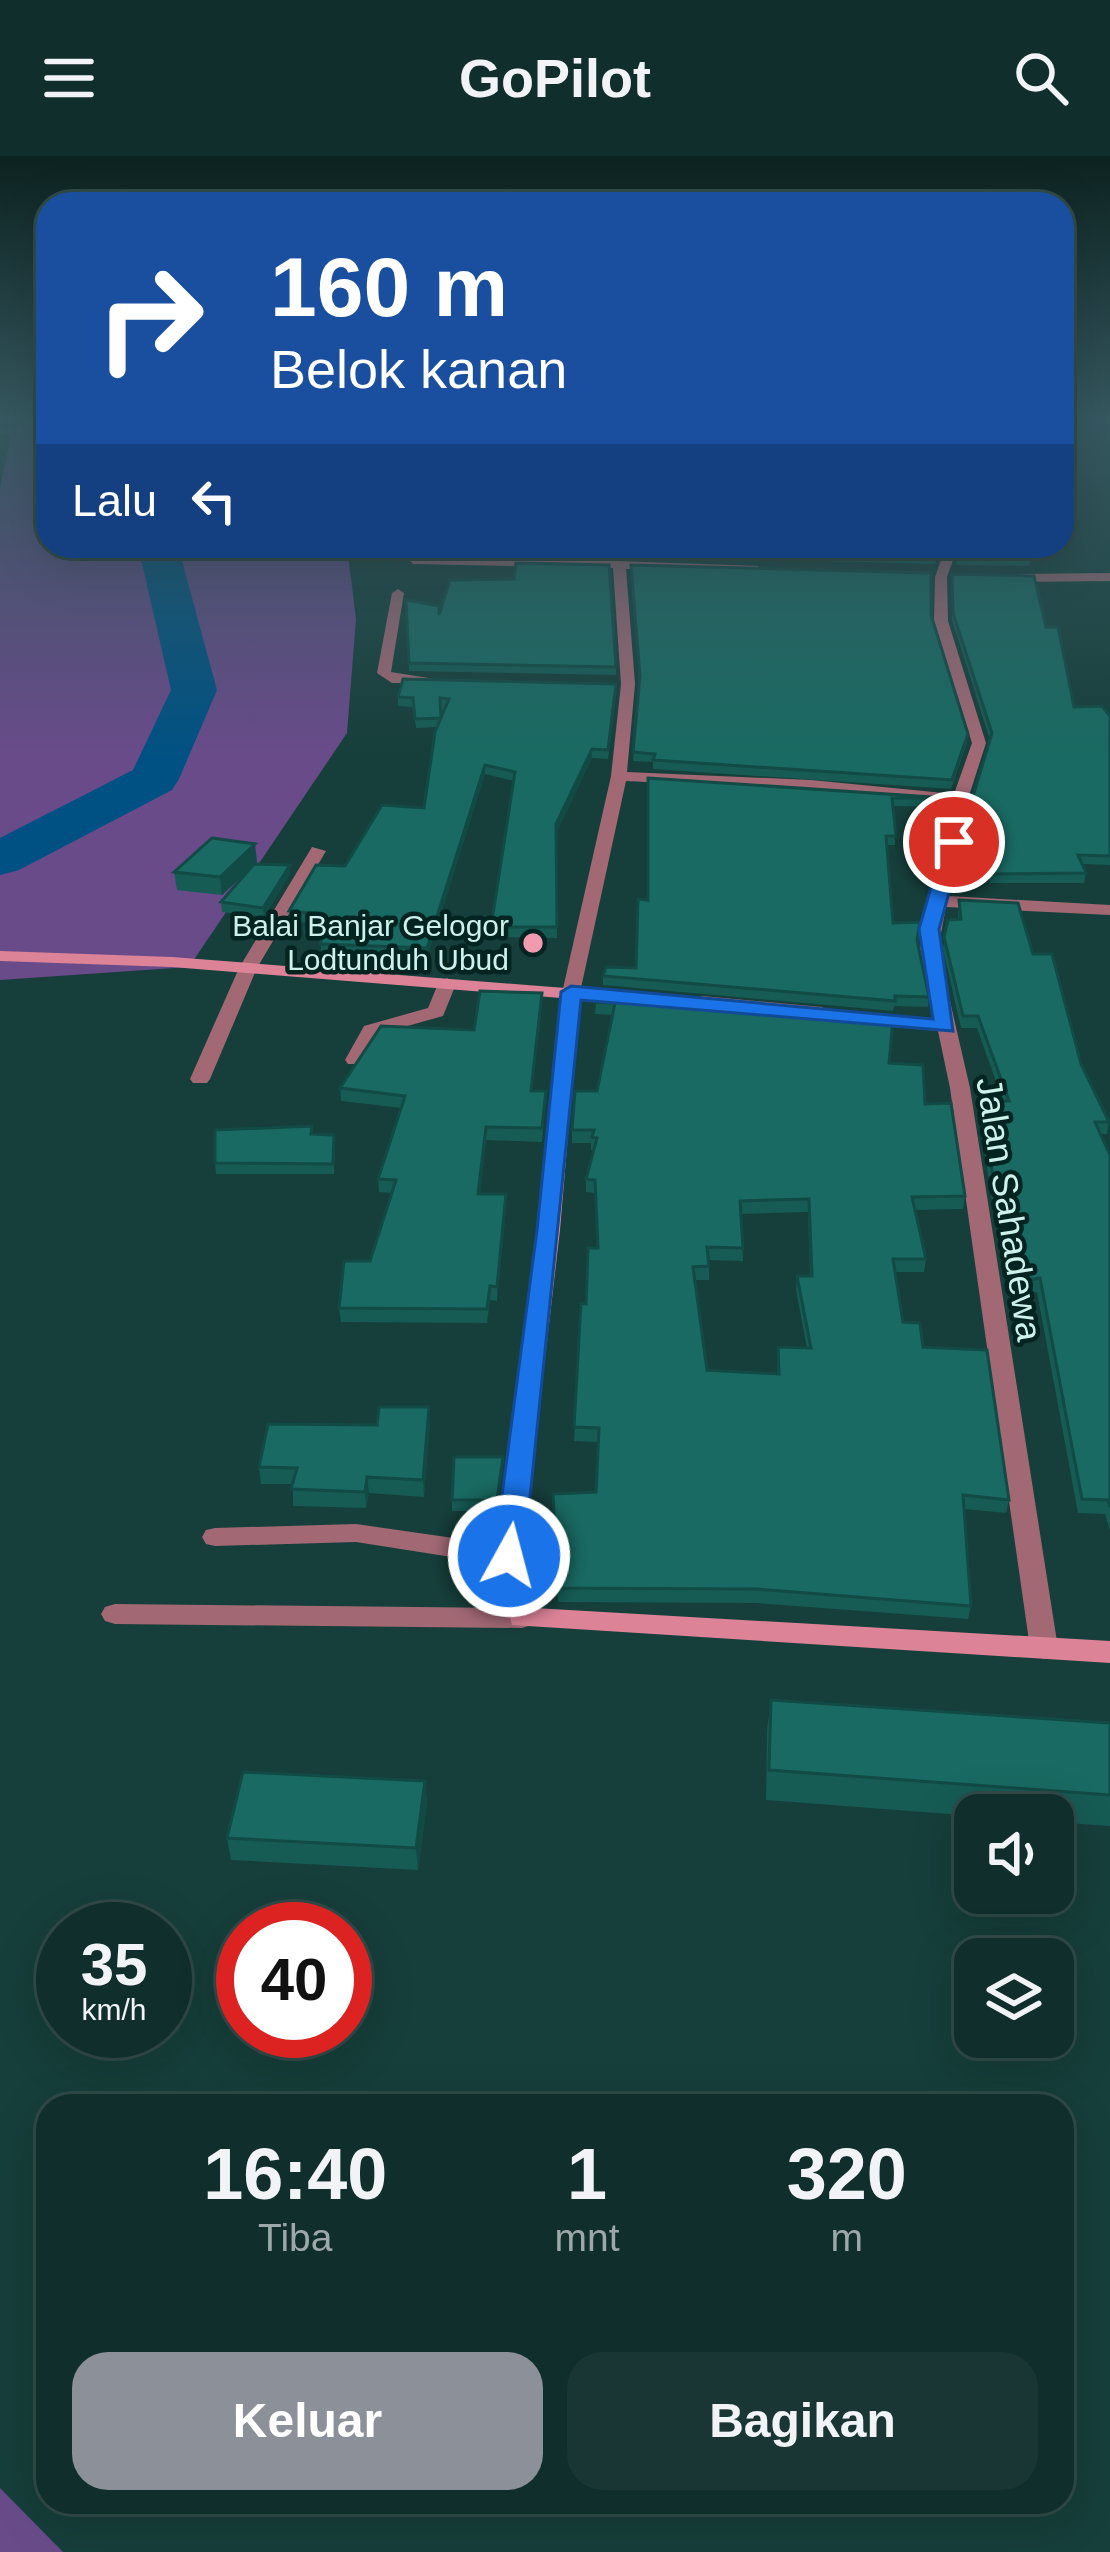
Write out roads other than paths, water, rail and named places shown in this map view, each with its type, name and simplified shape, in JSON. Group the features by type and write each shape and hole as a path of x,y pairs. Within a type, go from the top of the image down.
{"street":[{"path":"409,558 780,570"},
{"path":"494,558 497,561"},
{"path":"941,577 948,558"},
{"path":"522,1618 509,1556 549,1230 571,992 619,776 628,684 619,563"},
{"path":"918,576 965,578"},
{"name":"Jalan Sahadewa","path":"941,577 941,621 979,743 960,799 929,949 959,1088 1045,1648"},
{"path":"989,578 1110,577"},
{"path":"398,593 384,673 392,679 452,681"},
{"path":"606,683 628,684"},
{"path":"619,776 795,784 960,799"},
{"path":"200,1079 248,968 318,851"},
{"path":"939,901 1110,910"},
{"path":"0,956 248,968 643,998"},
{"path":"355,1060 371,1030 436,1012 447,984"},
{"path":"691,1002 945,1026"},
{"path":"214,1537 356,1533 509,1556"},
{"path":"115,1614 522,1618 1110,1652"}],"waterway":[{"path":"0,859 154,779 194,690 161,558"}],"place":[{"name":"Balai Banjar Gelogor Lodtunduh Ubud","path":"533,943"}]}
